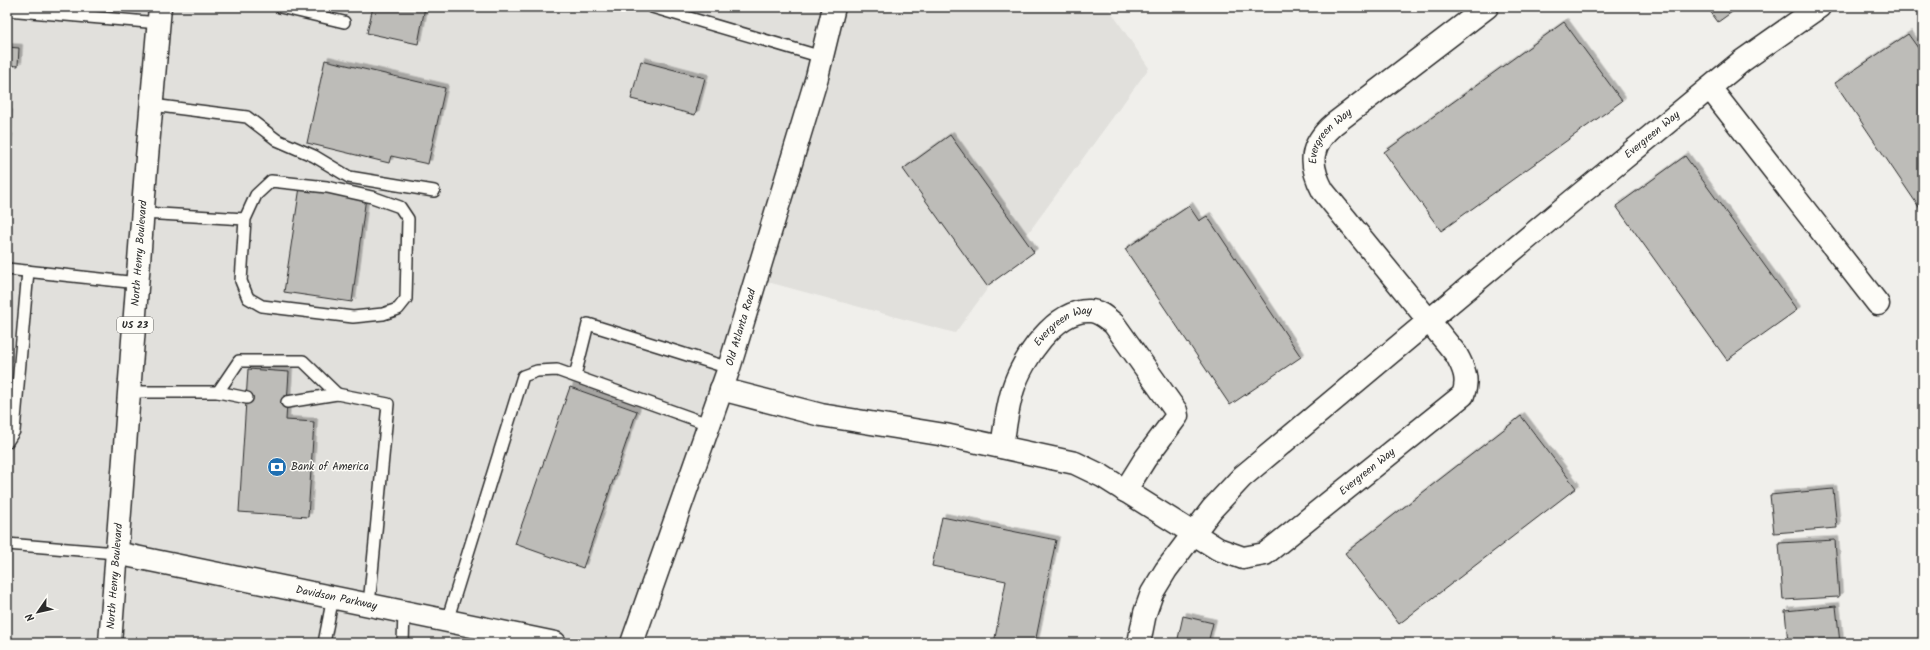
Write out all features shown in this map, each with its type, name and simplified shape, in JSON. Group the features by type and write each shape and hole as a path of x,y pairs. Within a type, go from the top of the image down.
{"main road":[{"name":"Old Atlanta Road","path":"632,643 729,368 822,57 834,7"},
{"name":"Evergreen Way","path":"721,389 821,414 945,435 1075,463 1102,476 1218,550 1244,558 1265,554 1463,395 1466,380 1461,363 1322,191 1316,179 1313,158 1315,147 1320,138 1334,124 1487,7"},
{"name":"Evergreen Way","path":"1139,643 1145,613 1152,593 1166,570 1212,509 1242,476 1710,88 1773,38 1819,7"},
{"name":"North Henry Boulevard","path":"110,643 143,213 160,15"},
{"path":"1710,88 1878,304"},
{"name":"Evergreen Way","path":"1002,447 1013,390 1027,358 1038,341 1052,328 1078,312 1091,310 1103,315 1114,324 1176,410 1176,418 1145,459 1126,491"},
{"name":"Davidson Parkway","path":"116,553 556,643"}],"lane":[{"path":"280,7 344,22"},
{"path":"652,7 822,57"},
{"path":"7,10 160,15"},
{"path":"152,105 247,117 277,140 314,156 349,177 434,191"},
{"path":"271,181 334,189 372,197 400,207 408,218 406,299 398,309 383,314 352,317 262,306 248,298 241,282 245,219 256,195 271,181"},
{"path":"143,213 245,219"},
{"path":"7,269 138,284"},
{"path":"7,442 14,431 28,271"},
{"path":"575,376 588,324 729,368"},
{"path":"218,392 239,361 302,361 337,394"},
{"path":"447,621 523,376 537,371 557,370 708,424"},
{"path":"129,392 218,392 247,398"},
{"path":"287,402 337,394 388,404 369,605"},
{"path":"7,544 116,553"},
{"path":"324,643 333,597"},
{"path":"403,643 404,612"}],"shaded area":[{"path":"7,7 1108,7 1149,68 955,333 764,281 627,643 7,643"}],"building":[{"path":"373,7 425,7 418,44 367,33"},
{"path":"1707,7 1739,7 1718,22"},
{"path":"1564,22 1622,101 1441,231 1384,152"},
{"path":"1908,34 1923,55 1923,213 1835,83"},
{"path":"7,47 19,48 18,66 7,65"},
{"path":"325,60 445,88 428,164 391,156 389,163 307,143"},
{"path":"641,61 705,78 695,115 631,99"},
{"path":"7,113 9,113 8,132 7,132"},
{"path":"950,135 1034,252 987,286 903,169"},
{"path":"7,137 9,137 7,159"},
{"path":"1685,156 1797,310 1727,360 1616,206"},
{"path":"300,187 366,197 352,302 284,292"},
{"path":"1189,206 1199,221 1207,216 1301,357 1230,405 1125,249"},
{"name":"Bank of America","path":"248,369 289,372 286,420 314,422 308,517 239,512"},
{"path":"570,387 637,411 583,568 515,544"},
{"path":"1521,416 1576,488 1399,624 1345,553"},
{"path":"1833,489 1837,528 1774,533 1770,495"},
{"path":"942,517 1056,540 1035,643 994,643 1006,581 932,566"},
{"path":"1835,540 1839,597 1783,600 1779,543"},
{"path":"1836,606 1840,643 1788,643 1785,611"},
{"path":"1183,616 1213,623 1208,643 1177,643"}],"place":[{"name":"Bank of America","path":"277,467"}]}
